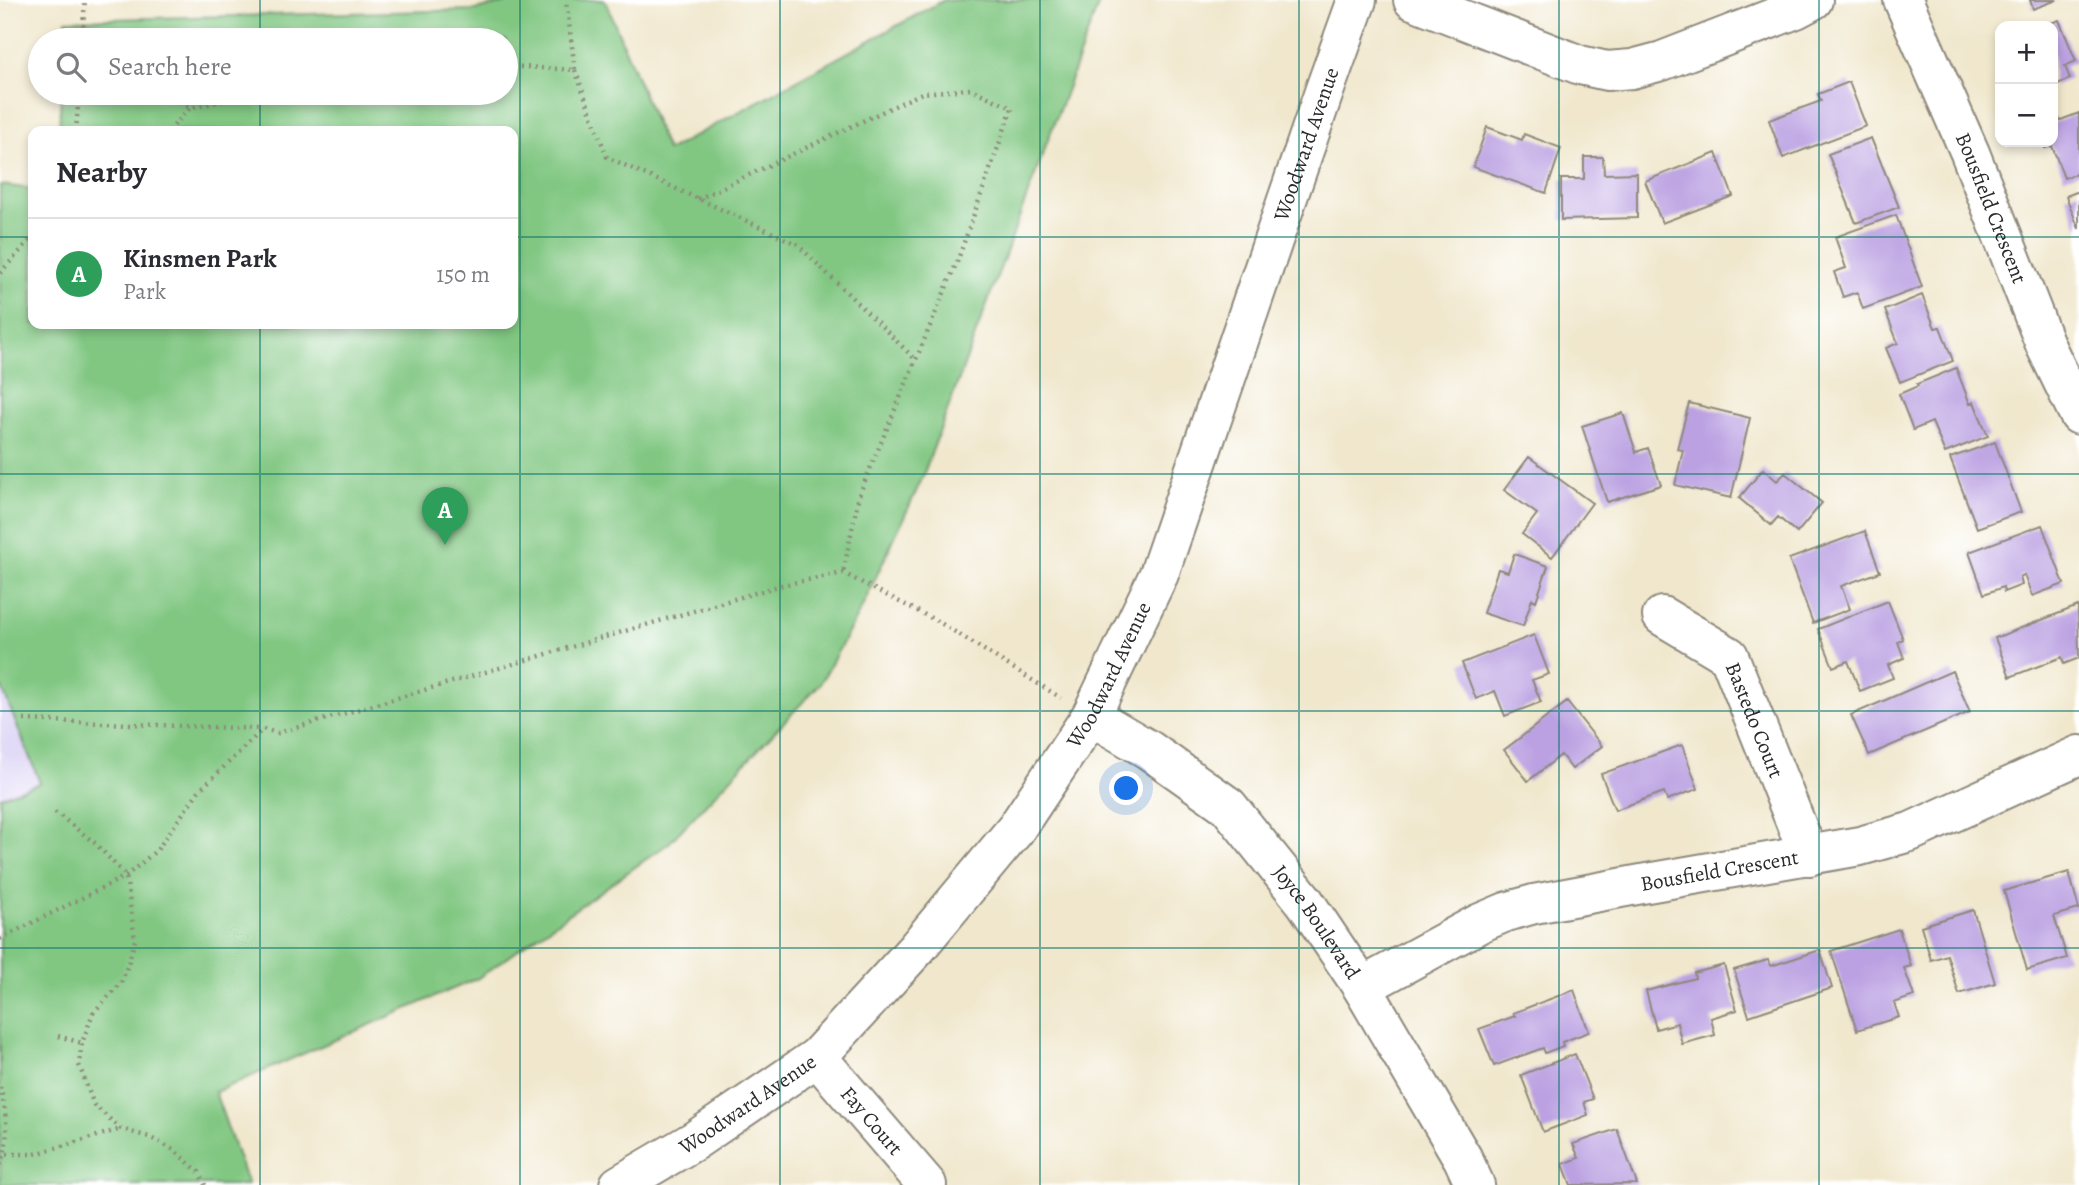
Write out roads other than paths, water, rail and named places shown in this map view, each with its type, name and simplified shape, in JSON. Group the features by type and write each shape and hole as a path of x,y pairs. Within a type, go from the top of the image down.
{"street":[{"name":"Woodward Avenue","path":"619,1185 694,1141 817,1057 916,949 1016,830 1091,716 1159,573 1357,0"},
{"path":"1413,0 1580,65 1607,71 1632,69 1662,61 1813,0"},
{"name":"Bousfield Crescent","path":"1903,0 1970,153 2046,346 2079,415"},
{"name":"Bastedo Court","path":"1662,616 1729,656 1809,856"},
{"name":"Joyce Boulevard","path":"1091,716 1149,750 1228,806 1305,902 1362,987 1444,1125 1475,1185"},
{"name":"Bousfield Crescent","path":"1362,987 1480,923 1506,912 1534,904 1860,846 1910,832 2079,755"},
{"name":"Fay Court","path":"817,1057 927,1185"}],"place":[{"name":"Kinsmen Park","path":"445,545"}]}
